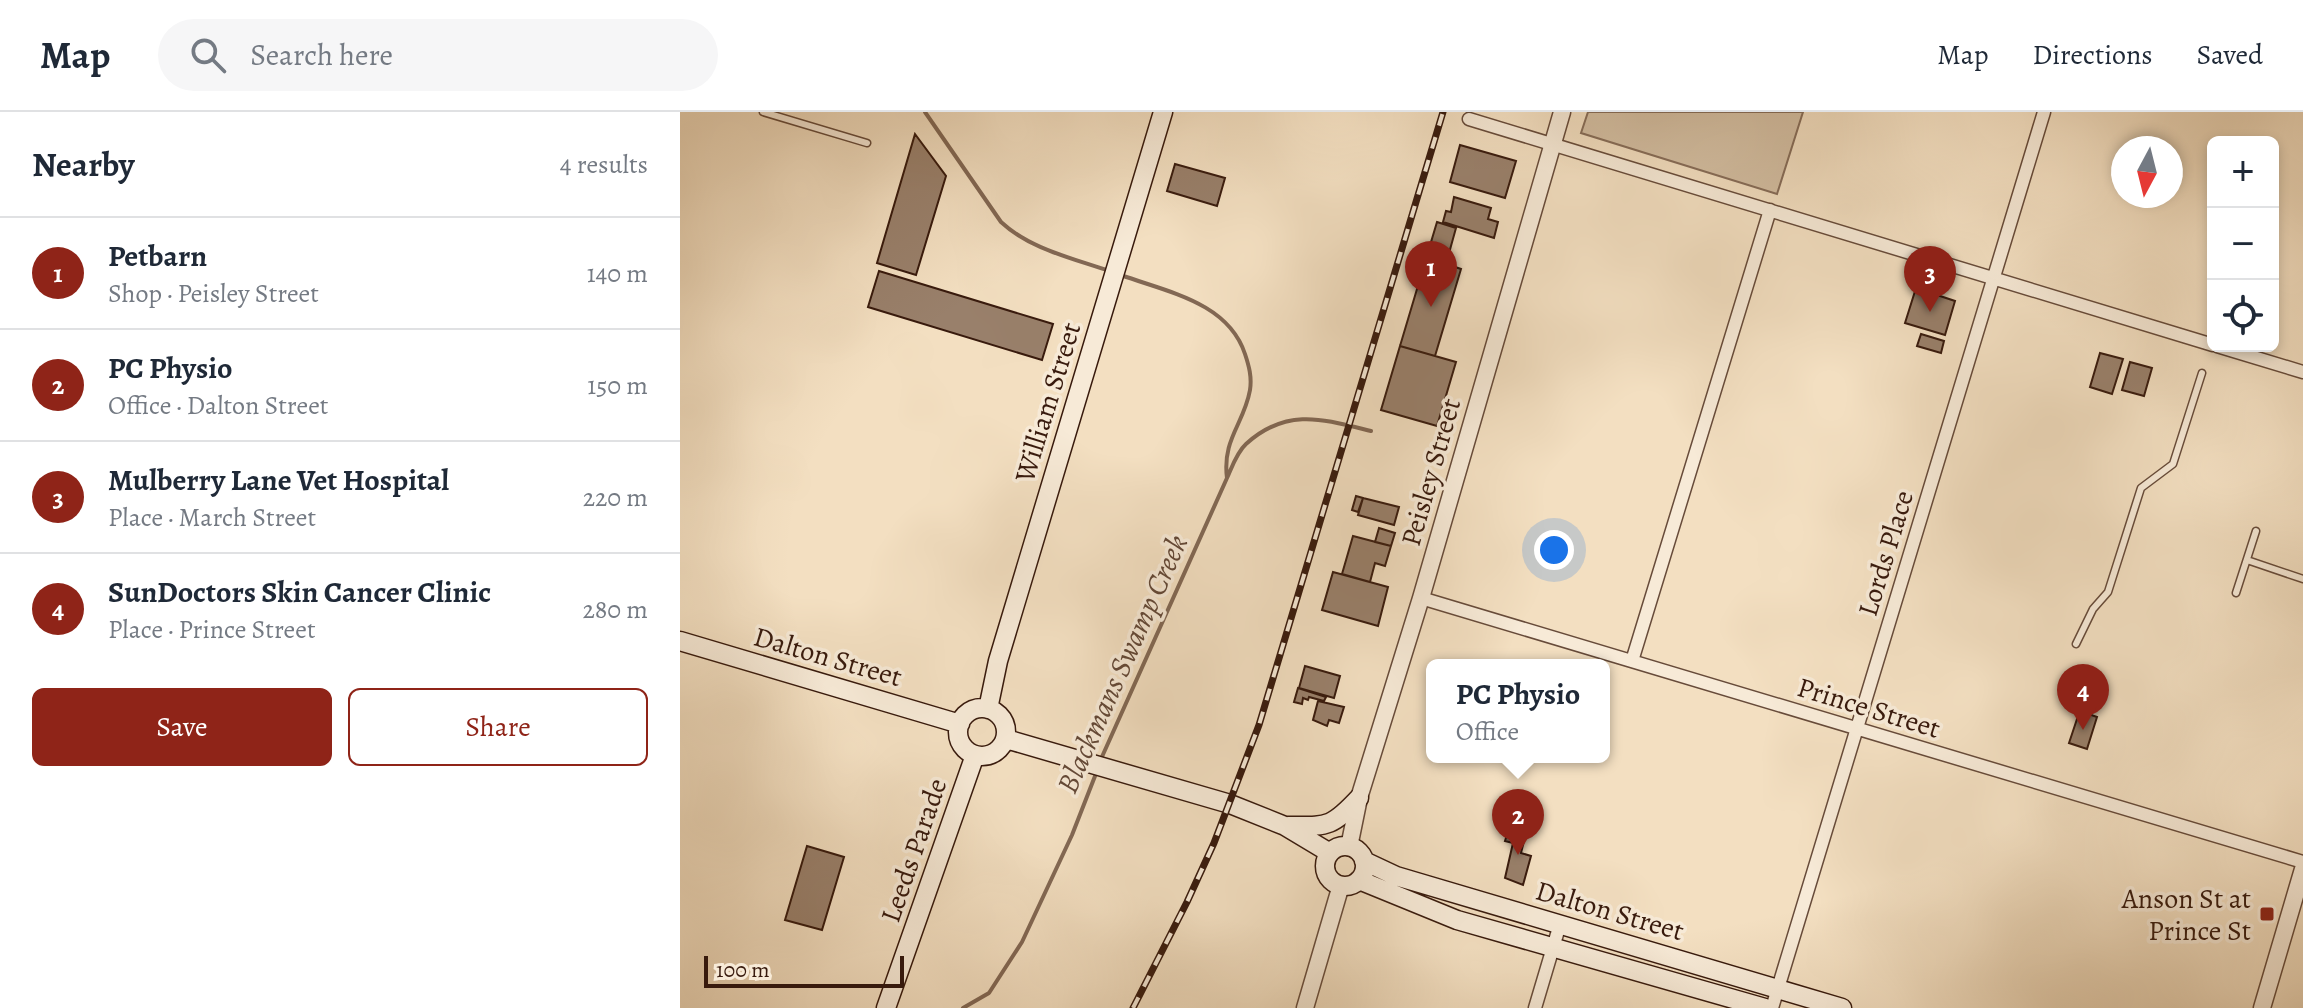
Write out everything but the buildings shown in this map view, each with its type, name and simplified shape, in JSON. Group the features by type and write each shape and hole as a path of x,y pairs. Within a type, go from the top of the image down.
{"main road":[{"name":"William Street","path":"988,709 998,661 1163,112"},
{"name":"Dalton Street","path":"680,641 960,724"},
{"path":"974,709 988,709 1005,724 1006,739 997,751 983,756 975,755 959,739 960,724 974,709"},
{"path":"1006,739 1230,804 1285,826 1330,853"},
{"name":"Leeds Parade","path":"886,1008 975,755"},
{"path":"1285,826 1323,826 1332,823 1359,798"},
{"path":"1339,847 1349,847 1359,852 1355,875 1331,880 1325,869 1330,853 1339,847"},
{"name":"Dalton Street","path":"1355,875 1396,876 1842,1008"},
{"name":"Dalton Street","path":"1355,875 1457,920 1765,1008"}],"street":[{"name":"Peisley Street","path":"1349,847 1359,798 1421,598 1562,112"},
{"name":"Lords Place","path":"1772,1008 2044,112"},
{"path":"1469,119 2207,343"},
{"path":"1632,661 1770,210"},
{"path":"2238,352 2303,372"},
{"name":"Prince Street","path":"1421,598 2303,862"},
{"path":"2262,1008 2303,869"},
{"path":"1305,1008 1355,875"},
{"path":"1535,1008 1560,924"}],"lane":[{"path":"763,112 867,143"},
{"path":"2076,644 2093,609 2108,592 2141,488 2173,464 2202,373"},
{"path":"2236,593 2256,531"},
{"path":"2247,560 2303,579"}],"shaded area":[{"path":"1588,112 1803,112 1777,194 1581,133"}],"waterway":[{"path":"925,112 1001,222 1038,246 1109,271"},
{"path":"1121,275 1194,301 1225,322 1237,336 1248,363 1251,385 1230,442 1227,478"},
{"name":"Blackmans Swamp Creek","path":"1101,759 1243,447 1261,432 1291,420 1321,420 1371,431"},
{"name":"Blackmans Swamp Creek","path":"963,1008 989,993 1022,942 1072,835 1097,771"}],"railway":[{"path":"1133,1008 1214,843 1259,725 1443,112"}],"place":[{"name":"Petbarn","path":"1431,307"},
{"name":"Mulberry Lane Vet Hospital","path":"1930,312"},
{"name":"SunDoctors Skin Cancer Clinic","path":"2083,730"},
{"name":"PC Physio","path":"1518,855"},
{"name":"Anson St at Prince St","path":"2267,914"}]}
